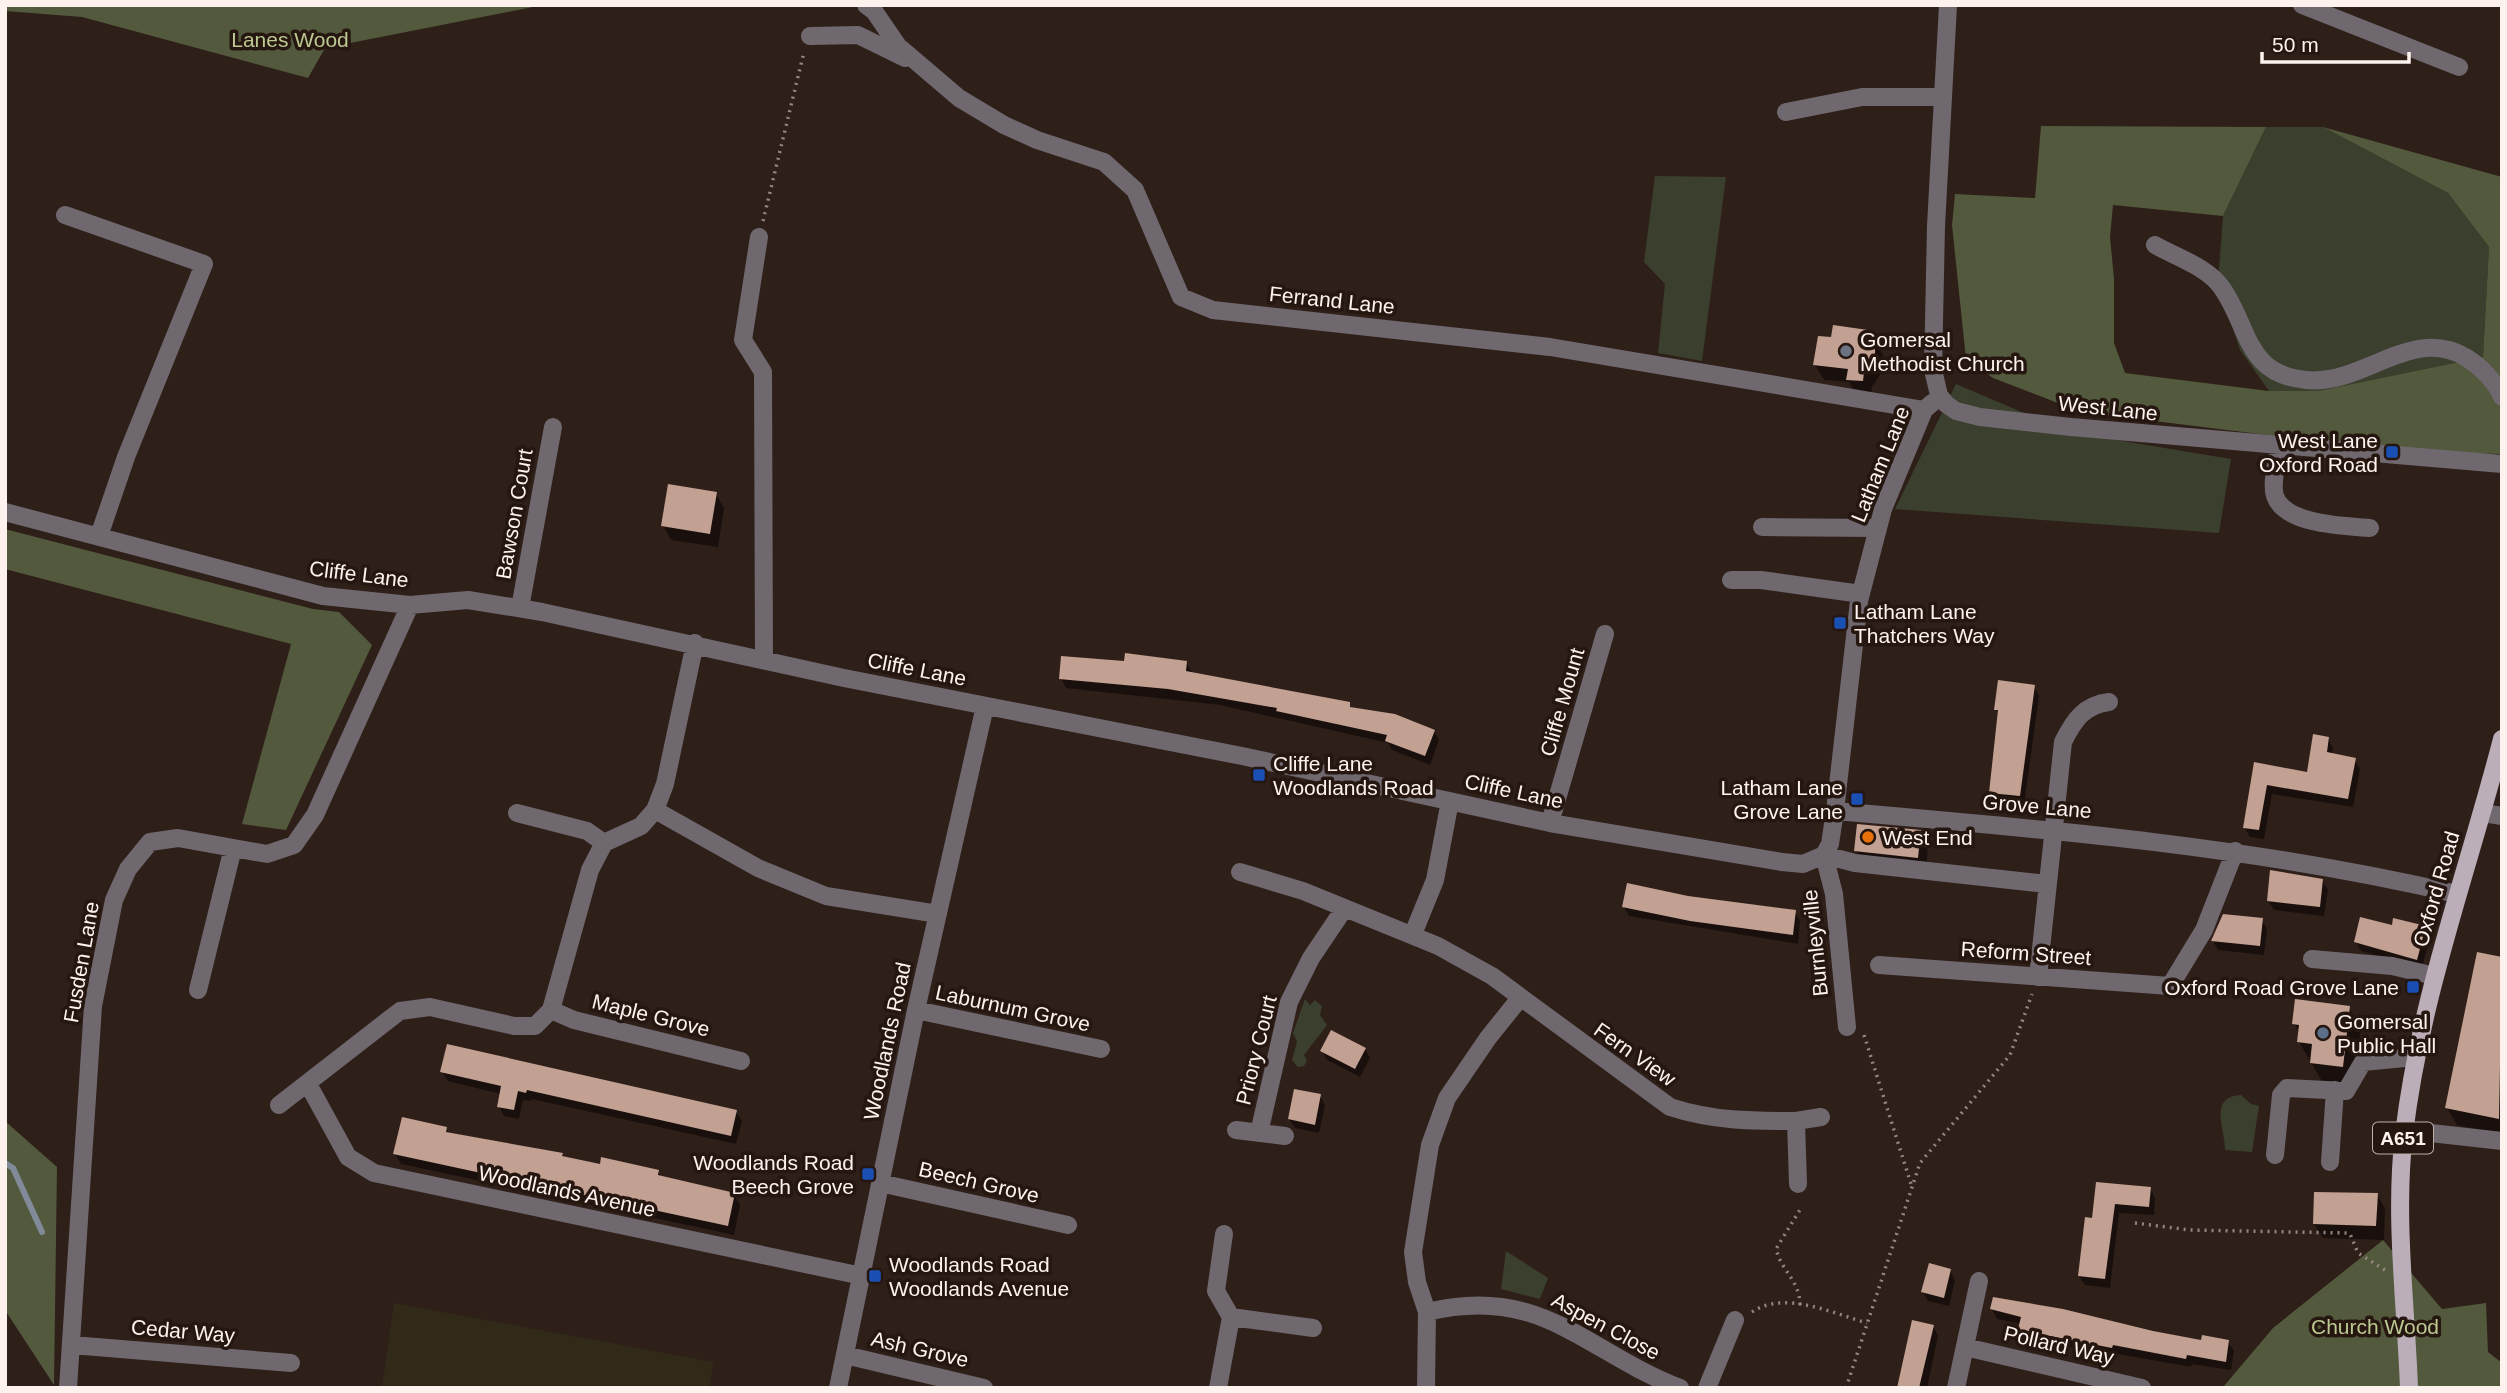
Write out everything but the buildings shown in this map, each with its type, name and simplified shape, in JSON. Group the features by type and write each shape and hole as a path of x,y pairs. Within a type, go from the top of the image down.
{"main road":[{"name":"Oxford Road","path":"2409,1388 2401,1202 2404,1130 2415,1057 2435,976 2502,739"}],"street":[{"name":"Ferrand Lane","path":"866,5 874,11 898,47 959,98 1004,125 1037,140 1104,162 1135,190 1181,297 1213,310 1550,347 1924,410"},
{"name":"Latham Lane","path":"1824,855 1830,844 1835,811 1841,737 1861,594 1877,528 1924,410 1939,395 1933,370 1936,226 1948,5"},
{"path":"2302,5 2459,67"},
{"path":"810,36 858,35 917,64"},
{"path":"1786,112 1862,97 1943,97"},
{"path":"65,215 204,264 126,457 99,536"},
{"path":"759,237 743,341 763,372 764,659"},
{"path":"2155,246 2210,275 2222,288 2258,358 2289,377 2309,380 2342,378 2418,349 2443,346 2478,365 2502,397"},
{"name":"West Lane","path":"1939,395 1956,411 1980,417 2278,447 2502,464"},
{"name":"Bawson Court","path":"520,608 553,426"},
{"path":"2278,447 2274,495 2284,510 2333,525 2370,528"},
{"name":"Cliffe Lane","path":"5,512 323,596 410,605 468,600 520,608 695,643 844,678 1550,823 1782,862 1803,864 1824,855"},
{"path":"1762,527 1877,528"},
{"path":"1731,580 1761,580 1861,594"},
{"name":"Fusden Lane","path":"68,1388 93,1006 114,900 128,869 150,842 178,838 267,854 294,845 315,815 410,605"},
{"name":"Cliffe Mount","path":"1550,823 1605,634"},
{"path":"279,1105 400,1011 430,1007 514,1026 535,1026 551,1010 590,870 604,843 641,826 655,810 664,784 695,643"},
{"path":"2038,977 2063,742 2074,720 2093,704 2109,702"},
{"name":"Woodlands Road","path":"838,1388 916,1010 985,706"},
{"path":"1413,934 1435,880 1450,802"},
{"path":"655,810 758,868 826,896 938,914"},
{"name":"Grove Lane","path":"1835,811 2055,830 2235,851 2312,862 2457,894"},
{"path":"517,813 587,831 604,843"},
{"path":"2483,813 2502,816"},
{"path":"198,990 233,848"},
{"name":"Reform Street","path":"1879,965 2170,986 2204,930 2235,851"},
{"path":"1824,855 1855,863 2047,884"},
{"name":"Burnleyville","path":"1824,855 1832,878 1847,1027"},
{"name":"Fern View","path":"1240,872 1303,891 1413,934 1492,976 1670,1107 1703,1118 1725,1120 1796,1121 1821,1117"},
{"name":"Priory Court","path":"1259,1133 1289,1002 1311,958 1344,909"},
{"path":"2312,959 2392,965 2435,976"},
{"path":"1426,1388 1427,1312 1417,1282 1413,1252 1418,1212 1436,1124 1465,1071 1520,998"},
{"name":"Maple Grove","path":"551,1010 574,1020 741,1061"},
{"name":"Laburnum Grove","path":"916,1010 1101,1049"},
{"path":"2275,1155 2281,1094 2287,1088 2346,1091 2363,1062 2415,1057"},
{"name":"Woodlands Avenue","path":"308,1084 348,1157 374,1173 862,1276"},
{"path":"2330,1162 2335,1090"},
{"path":"1796,1121 1798,1184"},
{"path":"1236,1130 1286,1136"},
{"path":"2404,1130 2502,1141"},
{"name":"Beech Grove","path":"880,1183 1069,1225"},
{"path":"1219,1388 1231,1317 1216,1292 1224,1234"},
{"path":"1956,1388 1979,1280"},
{"name":"Aspen Close","path":"1427,1312 1476,1305 1527,1310 1560,1324 1621,1361 1680,1388"},
{"path":"1231,1317 1313,1328"},
{"path":"1707,1388 1741,1322"},
{"name":"Cedar Way","path":"72,1345 290,1363"},
{"name":"Pollard Way","path":"1965,1347 2143,1388"},
{"name":"Ash Grove","path":"845,1355 984,1388"}],"path":[{"path":"759,237 801,58 810,36"},
{"path":"1846,1388 1920,1163 2010,1055 2038,977"},
{"path":"1847,1027 1863,1032 1912,1186"},
{"path":"1800,1305 1800,1294 1780,1266 1776,1249 1801,1208"},
{"path":"2135,1223 2190,1230 2347,1233 2350,1234 2358,1253 2405,1282"},
{"path":"1741,1322 1765,1304 1800,1305 1867,1323"}],"shaded area":[{"path":"394,1303 713,1362 710,1388 382,1388"}],"green space":[{"name":"Lanes Wood","path":"5,5 543,5 325,48 308,78 82,17 5,11"},
{"path":"2041,126 2266,127 2223,216 2113,205 2110,237 2114,279 2114,343 2125,373 2269,391 2318,391 2483,357 2489,247 2448,193 2323,127 2502,177 2502,454 2407,452 2081,412 1993,378 1966,359 1952,225 1955,194 2035,198"},
{"path":"2266,127 2323,127 2448,193 2489,247 2483,357 2318,391 2269,391 2240,350 2218,282 2223,216"},
{"path":"1655,176 1726,177 1702,361 1658,353 1665,284 1644,262"},
{"path":"1956,384 2069,432 2231,459 2219,533 1895,509"},
{"path":"5,529 313,609 339,612 372,645 286,830 242,824 291,644 5,569"},
{"path":"1305,999 1310,1005 1315,1000 1322,1006 1320,1015 1327,1025 1304,1055 1307,1061 1304,1066 1298,1067 1292,1060 1297,1042 1293,1033"},
{"path":"2241,1095 2251,1104 2259,1106 2252,1152 2225,1150 2221,1107 2231,1097"},
{"path":"5,1121 57,1167 54,1385 5,1310"},
{"name":"Church Wood","path":"2383,1240 2442,1309 2486,1303 2488,1352 2502,1363 2502,1388 2224,1386 2273,1328"},
{"path":"1506,1251 1548,1278 1540,1299 1501,1289"}],"waterway":[{"path":"5,1163 13,1168 42,1232"}],"place":[{"name":"Gomersal Methodist Church","path":"1846,351"},
{"name":"West Lane Oxford Road","path":"2392,452"},
{"name":"Latham Lane Thatchers Way","path":"1840,623"},
{"name":"Cliffe Lane Woodlands Road","path":"1259,775"},
{"name":"Latham Lane Grove Lane","path":"1857,799"},
{"name":"West End","path":"1868,837"},
{"name":"Oxford Road Grove Lane","path":"2413,987"},
{"name":"Gomersal Public Hall","path":"2323,1033"},
{"name":"Woodlands Road Beech Grove","path":"868,1174"},
{"name":"Woodlands Road Woodlands Avenue","path":"875,1276"}]}
